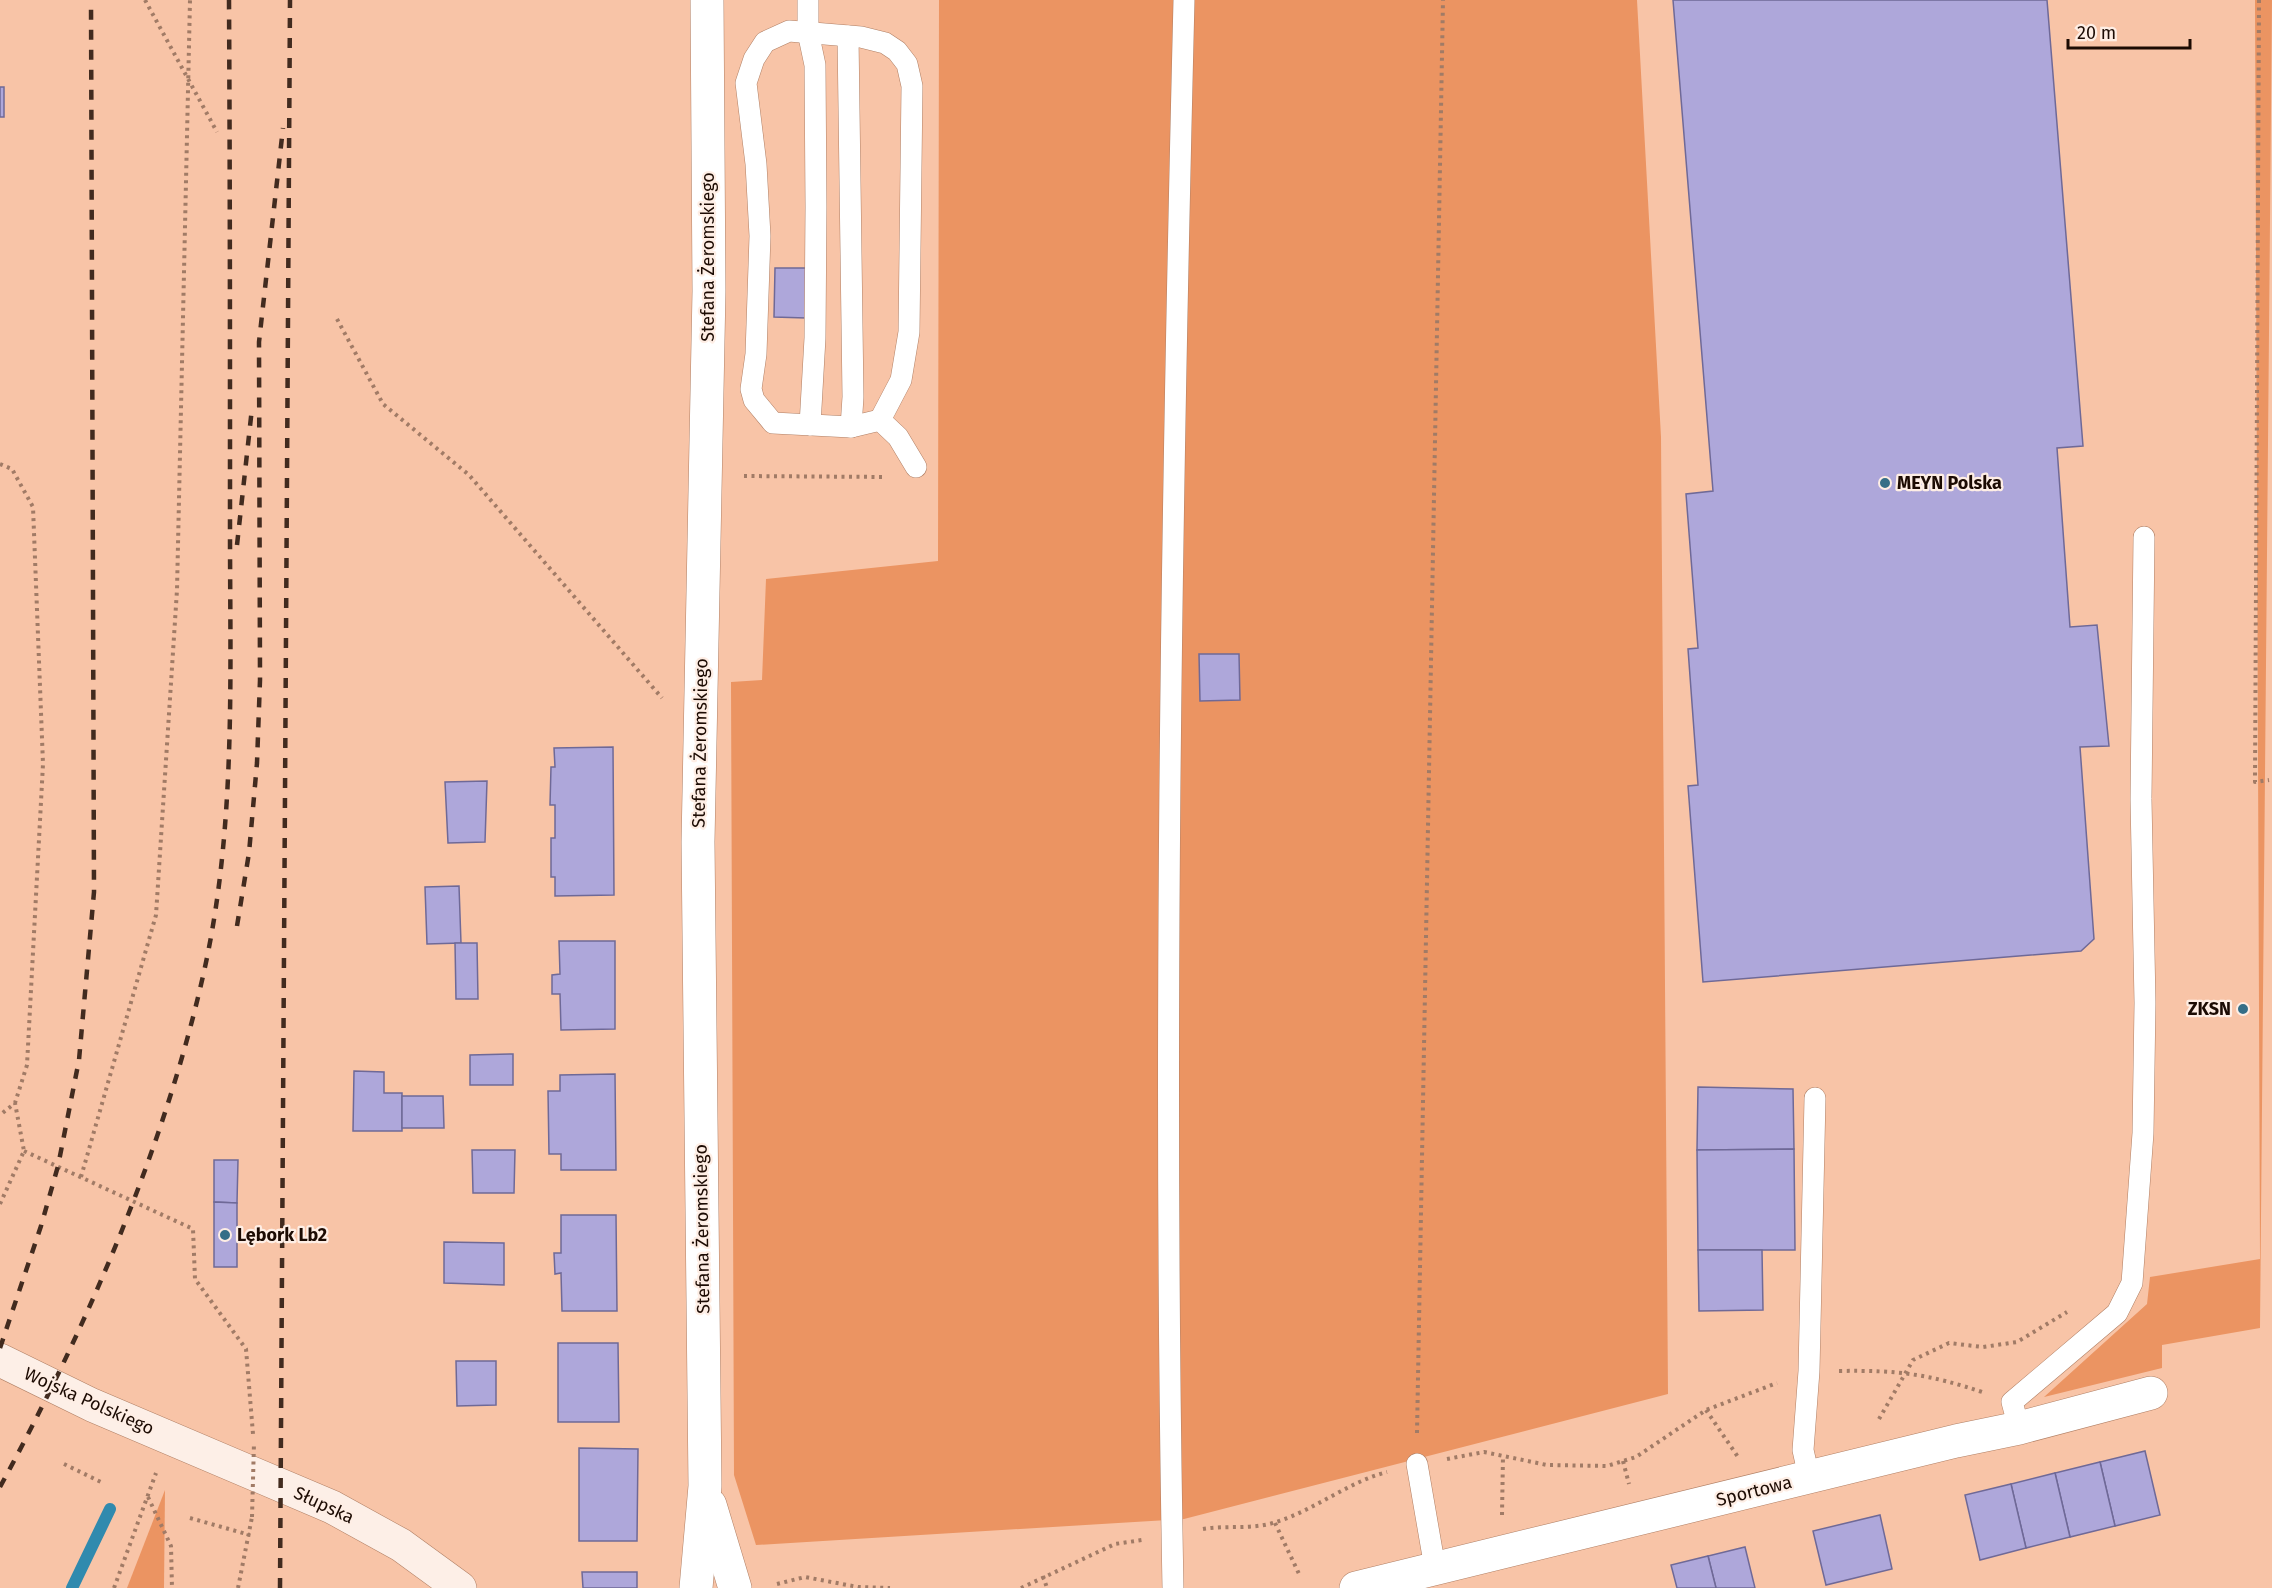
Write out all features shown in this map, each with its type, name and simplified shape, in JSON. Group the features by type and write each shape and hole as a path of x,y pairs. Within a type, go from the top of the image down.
{"street":[{"name":"Stefana Żeromskiego","path":"696,1588 705,1486 698,842 709,291 707,0"},
{"name":"Wojska Polskiego","path":"0,1360 177,1441"},
{"name":"Sportowa","path":"1356,1588 1809,1478 2015,1415 2151,1393"},
{"name":"Słupska","path":"177,1441 368,1525 401,1545 460,1588"},
{"name":"Stefana Żeromskiego","path":"705,1486 735,1588"}],"lane":[{"path":"808,0 808,32 815,65 816,207 815,338 810,425"},
{"path":"1173,1588 1168,1074 1171,516 1184,0"},
{"path":"789,32 808,32 885,43 897,51 907,63 912,86 909,332 901,380 880,420 851,427 773,423 754,400 751,389 756,354 760,236 756,164 746,83 754,59 765,42 789,32"},
{"path":"848,36 853,397 851,427"},
{"path":"880,420 898,437 916,467"},
{"path":"2015,1415 2111,1319 2127,1299 2133,1283 2143,1133 2145,1003 2141,787 2144,537"},
{"path":"1809,1478 1803,1450 1809,1371 1815,1098"},
{"path":"1417,1464 1435,1568"}],"path":[{"path":"145,0 217,132"},
{"path":"81,1177 156,915 177,590 190,0"},
{"path":"1417,1464 1443,0"},
{"path":"2259,0 2255,782 2269,780"},
{"path":"337,319 383,404 469,475 662,699"},
{"path":"0,464 12,469 33,507 43,765 27,1065 15,1103 24,1151 0,1204"},
{"path":"706,476 894,477"},
{"path":"0,1115 15,1103"},
{"path":"24,1151 193,1229 195,1279 246,1349 254,1443 252,1517 237,1588"},
{"path":"1875,1428 1913,1360 1949,1343 1983,1347 2017,1342 2062,1313 2127,1299"},
{"path":"1021,1588 1115,1544 1221,1526 1239,1528 1275,1523 1375,1475 1417,1464 1484,1452 1547,1465 1607,1466 1636,1457 1706,1410 1809,1371 1905,1372 1942,1378 2015,1415"},
{"path":"1706,1410 1743,1466"},
{"path":"1502,1525 1503,1456"},
{"path":"1623,1461 1632,1493"},
{"path":"64,1464 103,1483"},
{"path":"114,1588 158,1468"},
{"path":"147,1496 171,1546 172,1588"},
{"path":"190,1518 250,1535"},
{"path":"1275,1523 1300,1575"},
{"path":"1043,1576 1047,1588"},
{"path":"777,1584 805,1577 858,1587 890,1588"}],"shaded area":[{"path":"939,0 1637,0 1661,437 1668,1394 1184,1519 756,1545 734,1475 731,682 762,680 766,579 938,561"},
{"path":"2255,0 2272,0 2260,1328 2162,1345 2162,1368 2044,1397 2147,1304 2150,1277 2260,1259"},
{"path":"165,1490 164,1588 127,1588"}],"building":[{"name":"MEYN Polska","path":"1673,0 2047,0 2083,446 2057,448 2070,627 2097,625 2109,746 2080,747 2094,939 2081,951 1703,982 1688,786 1698,785 1688,649 1698,648 1686,494 1713,491"},
{"path":"0,87 4,87 4,117 0,117"},
{"path":"775,268 807,268 806,318 774,317"},
{"path":"1199,654 1239,654 1240,700 1200,701"},
{"path":"613,747 614,895 555,896 555,877 551,877 551,838 555,838 555,805 550,805 551,767 555,767 554,748"},
{"path":"487,781 485,842 448,843 445,782"},
{"path":"459,886 461,943 427,944 425,887"},
{"path":"559,941 615,941 615,1029 561,1030 560,994 552,994 552,975 560,974"},
{"path":"455,943 477,943 478,999 456,999"},
{"path":"513,1054 513,1085 470,1085 470,1055"},
{"path":"354,1071 384,1072 384,1093 402,1093 402,1131 353,1131"},
{"path":"615,1074 616,1170 561,1170 561,1154 549,1154 548,1091 560,1091 560,1075"},
{"path":"1698,1087 1793,1089 1794,1149 1697,1150"},
{"path":"402,1096 443,1096 444,1128 402,1128"},
{"path":"1794,1149 1795,1250 1698,1250 1697,1150"},
{"path":"472,1150 515,1150 514,1193 473,1193"},
{"path":"214,1160 238,1160 237,1203 214,1202"},
{"name":"Lębork Lb2","path":"214,1202 237,1203 237,1267 214,1267"},
{"path":"561,1215 616,1215 617,1311 562,1311 561,1273 555,1274 554,1253 561,1253"},
{"path":"444,1242 504,1243 504,1285 444,1283"},
{"path":"1698,1250 1762,1250 1763,1310 1699,1311"},
{"path":"558,1343 618,1343 619,1422 558,1422"},
{"path":"456,1361 496,1361 496,1405 457,1406"},
{"path":"579,1448 638,1449 637,1541 579,1541"},
{"path":"2145,1451 2160,1515 2115,1526 2100,1462"},
{"path":"2100,1462 2115,1526 2070,1537 2055,1473"},
{"path":"2055,1473 2070,1537 2026,1548 2011,1484"},
{"path":"2011,1484 2026,1548 1980,1560 1965,1495"},
{"path":"1880,1515 1892,1569 1826,1585 1813,1531"},
{"path":"1745,1547 1755,1588 1716,1588 1708,1556"},
{"path":"1708,1556 1716,1588 1677,1588 1671,1565"},
{"path":"582,1572 637,1572 637,1588 583,1588"}],"waterway":[{"path":"72,1588 110,1509"}],"railway":[{"path":"0,1348 41,1226 58,1166 79,1060 94,892 91,0"},
{"path":"0,1487 93,1299 146,1168 189,1034 215,913 227,804 230,694 229,0"},
{"path":"280,1588 290,0"},
{"path":"237,926 249,853 257,763 260,680 259,342 283,128"},
{"path":"237,545 252,408"}],"place":[{"name":"MEYN Polska","path":"1885,483"},
{"name":"ZKSN","path":"2243,1009"},
{"name":"Lębork Lb2","path":"225,1235"}]}
